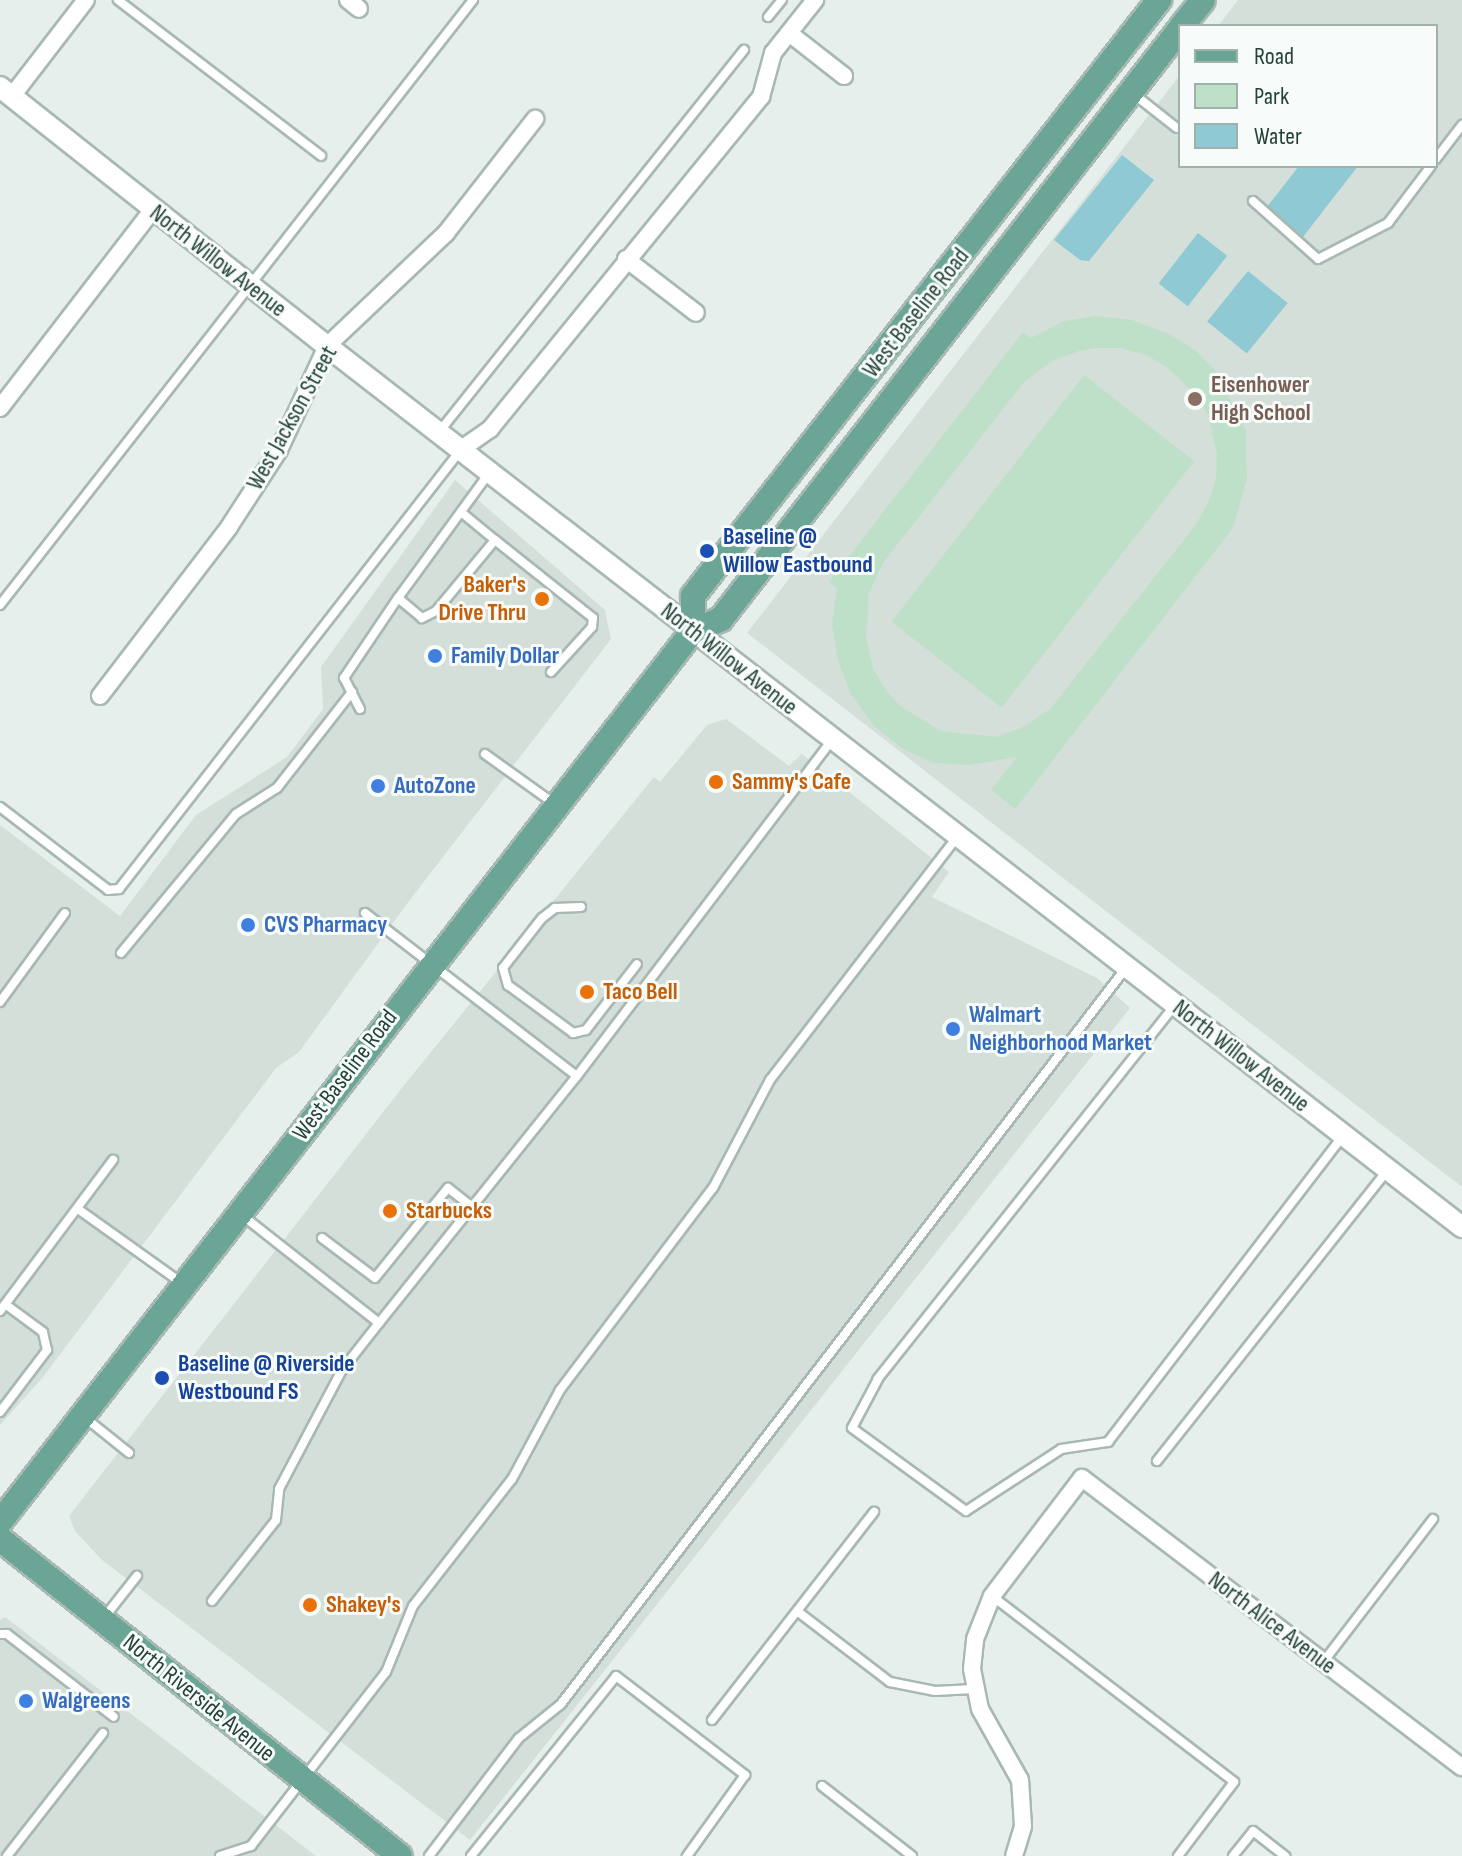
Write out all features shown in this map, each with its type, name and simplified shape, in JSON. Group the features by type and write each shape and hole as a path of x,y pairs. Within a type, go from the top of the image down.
{"main road":[{"name":"West Baseline Road","path":"693,631 693,596 1159,0"},
{"name":"West Baseline Road","path":"1184,24 1203,0"},
{"name":"West Baseline Road","path":"0,1522 431,963 693,631 721,619 1178,32"},
{"name":"North Riverside Avenue","path":"0,1539 400,1856"}],"street":[{"path":"6,91 86,0"},
{"path":"460,450 490,429 761,97 773,53 815,0"},
{"path":"789,33 844,76"},
{"name":"North Willow Avenue","path":"6,91 489,473 1462,1227"},
{"name":"West Jackson Street","path":"100,696 229,527 271,463 327,346 446,233 535,119"},
{"path":"0,408 153,209"},
{"path":"626,259 696,313"},
{"path":"0,378 15,389"},
{"name":"North Alice Avenue","path":"992,1596 1082,1478 1462,1767"},
{"path":"992,1596 975,1639 974,1689 987,1724 1010,1755 1020,1780 1023,1826 1014,1856"}],"lane":[{"path":"118,0 321,156"},
{"path":"0,605 473,0"},
{"path":"768,17 782,0"},
{"path":"438,433 744,50"},
{"path":"1131,92 1177,128"},
{"path":"1438,156 1462,125"},
{"path":"1253,201 1318,259 1388,223 1429,168"},
{"path":"0,807 108,890 119,889 460,450"},
{"path":"360,709 344,678 489,473"},
{"path":"461,512 593,618 592,627 551,672"},
{"path":"398,598 422,618 436,611 495,540"},
{"path":"121,953 236,814 277,788 352,692"},
{"path":"212,1601 276,1520 279,1489 342,1370 577,1076 832,739"},
{"path":"485,754 556,805"},
{"path":"220,1856 251,1846 386,1672 413,1606 512,1479 560,1390 713,1188 770,1080 958,836"},
{"path":"581,907 555,908 542,918 503,968 508,985 573,1033 586,1030 637,964"},
{"path":"0,1002 65,913"},
{"path":"365,913 577,1076"},
{"path":"429,1856 519,1738 561,1704 1127,967"},
{"path":"1175,1005 878,1379 852,1428 966,1511 1061,1449 1108,1442 1344,1135"},
{"path":"0,1412 47,1350 43,1332 2,1308 113,1160"},
{"path":"1157,1461 1388,1170"},
{"path":"322,1238 375,1278 448,1188 471,1206"},
{"path":"78,1209 184,1284"},
{"path":"240,1213 379,1323"},
{"path":"83,1416 129,1453"},
{"path":"712,1720 874,1512"},
{"path":"1323,1662 1433,1519"},
{"path":"102,1621 137,1576"},
{"path":"992,1596 1234,1782 1178,1856"},
{"path":"797,1611 890,1682 935,1691 974,1689"},
{"path":"0,1634 7,1634 114,1717"},
{"path":"471,1856 616,1676 745,1775 687,1856"},
{"path":"7,1856 103,1733"},
{"path":"822,1786 912,1856"},
{"path":"1233,1856 1253,1831 1285,1856"}],"shaded area":[{"name":"Eisenhower High School","path":"1238,0 1462,0 1462,1187 747,633 1178,78 1178,168 1438,168 1438,24 1220,24"},
{"path":"455,480 605,610 611,639 409,901 299,1052 276,1068 43,1377 0,1425 0,825 120,916 196,815 287,757 323,709 321,667"},
{"path":"726,719 789,766 802,754 949,872 932,897 1097,978 1130,1008 470,1840 102,1560 75,1531 69,1516 405,1084 654,777 660,782 707,725"},
{"path":"5,1617 316,1856 0,1856 0,1620"}],"green space":[{"path":"1096,316 1132,320 1171,335 1195,350 1214,369 1246,430 1247,479 1233,528 1015,809 991,790 1017,757 969,765 934,763 903,749 874,726 850,693 838,661 832,625 837,588 829,582 1023,332 1031,338 1064,321","holes":["1120,348 1146,355 1168,368 1195,394 1208,415 1217,453 1216,479 1208,503 1195,526 1050,709 1021,728 996,737 941,731 900,706 873,668 866,638 869,593 883,563 1024,382 1052,361 1079,351"]},
{"path":"1084,375 1194,461 1002,708 891,622"}],"water":[{"path":"1122,155 1154,180 1089,261 1080,260 1054,240"},
{"path":"1297,168 1356,168 1303,237 1266,208"},
{"path":"1198,233 1227,256 1188,306 1159,283"},
{"path":"1248,271 1288,303 1247,354 1207,322"}],"place":[{"name":"Eisenhower High School","path":"1195,399"},
{"name":"Baseline @ Willow Eastbound","path":"707,551"},
{"name":"Baker's Drive Thru","path":"542,599"},
{"name":"Family Dollar","path":"435,656"},
{"name":"Sammy's Cafe","path":"716,782"},
{"name":"AutoZone","path":"378,786"},
{"name":"CVS Pharmacy","path":"248,925"},
{"name":"Taco Bell","path":"587,992"},
{"name":"Walmart Neighborhood Market","path":"953,1029"},
{"name":"Starbucks","path":"390,1211"},
{"name":"Baseline @ Riverside Westbound FS","path":"162,1378"},
{"name":"Shakey's","path":"310,1605"},
{"name":"Walgreens","path":"26,1701"}]}
